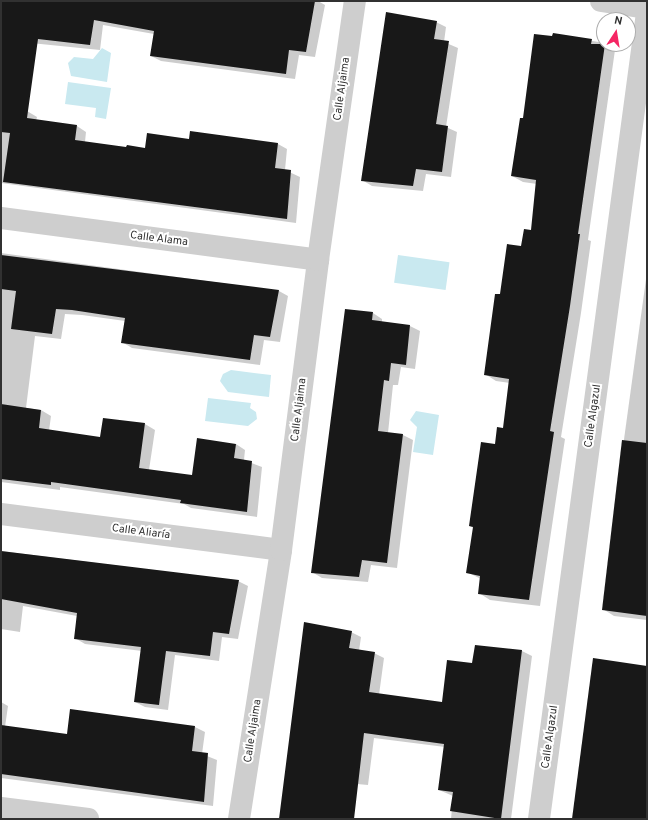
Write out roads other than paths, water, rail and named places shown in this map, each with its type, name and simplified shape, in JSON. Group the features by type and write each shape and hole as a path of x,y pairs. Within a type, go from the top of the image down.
{"street":[{"name":"Calle Aljaima","path":"239,819 281,550 318,260 355,1"},
{"path":"601,1 647,8"},
{"name":"Calle Algazul","path":"539,819 647,13"},
{"name":"Calle Alama","path":"1,218 318,260"},
{"name":"Calle Aliaría","path":"1,514 281,550"},
{"path":"1,808 88,819"}],"water":[{"path":"102,48 111,53 107,82 71,76 68,63 74,57 93,59"},
{"path":"68,82 111,88 106,119 95,117 96,108 65,104"},
{"path":"398,255 449,262 446,290 394,283"},
{"path":"231,370 271,375 269,397 228,392 220,381 223,374"},
{"path":"208,398 251,403 250,408 256,412 257,419 248,426 205,421"},
{"path":"416,411 439,415 433,455 413,452 417,427 410,420"}]}
